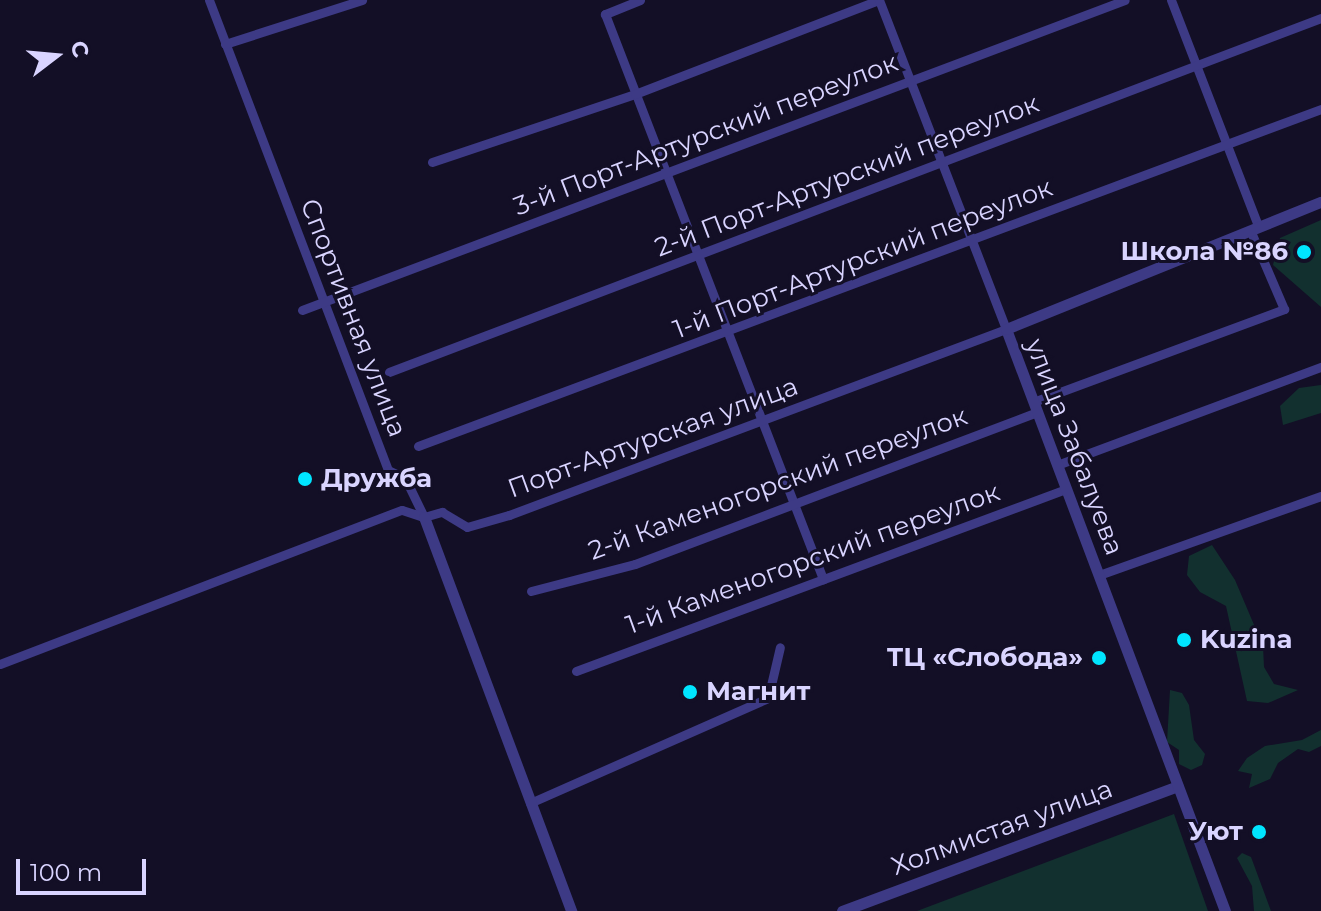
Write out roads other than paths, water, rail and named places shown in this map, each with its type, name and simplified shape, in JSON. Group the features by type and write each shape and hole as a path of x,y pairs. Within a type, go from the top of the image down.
{"street":[{"name":"Спортивная улица","path":"209,0 388,470 413,488 571,911"},
{"path":"225,44 362,0"},
{"path":"640,0 605,14 823,579"},
{"path":"432,162 635,94 879,0"},
{"name":"улица Забалуева","path":"879,0 1225,911"},
{"name":"3-й Порт-Артурский переулок","path":"302,310 667,176 1125,0"},
{"path":"1171,0 1227,145 1255,229"},
{"name":"2-й Порт-Артурский переулок","path":"389,372 698,258 1321,18"},
{"name":"1-й Порт-Артурский переулок","path":"418,446 727,335 1321,109"},
{"name":"Порт-Артурская улица","path":"0,664 402,510 424,517 442,512 467,527 509,515 1006,329 1321,202"},
{"name":"2-й Каменогорский переулок","path":"531,591 635,564 1284,309 1255,229"},
{"path":"1057,465 1321,367"},
{"name":"1-й Каменогорский переулок","path":"576,671 1066,489"},
{"path":"1099,575 1234,523 1321,496"},
{"path":"530,803 768,698 780,647"},
{"name":"Холмистая улица","path":"842,911 1178,786"}],"place":[{"name":"Школа №86","path":"1304,252"},
{"name":"Дружба","path":"305,479"},
{"name":"Kuzina","path":"1184,640"},
{"name":"ТЦ «Слобода»","path":"1099,658"},
{"name":"Магнит","path":"690,692"},
{"name":"Уют","path":"1259,832"}]}
